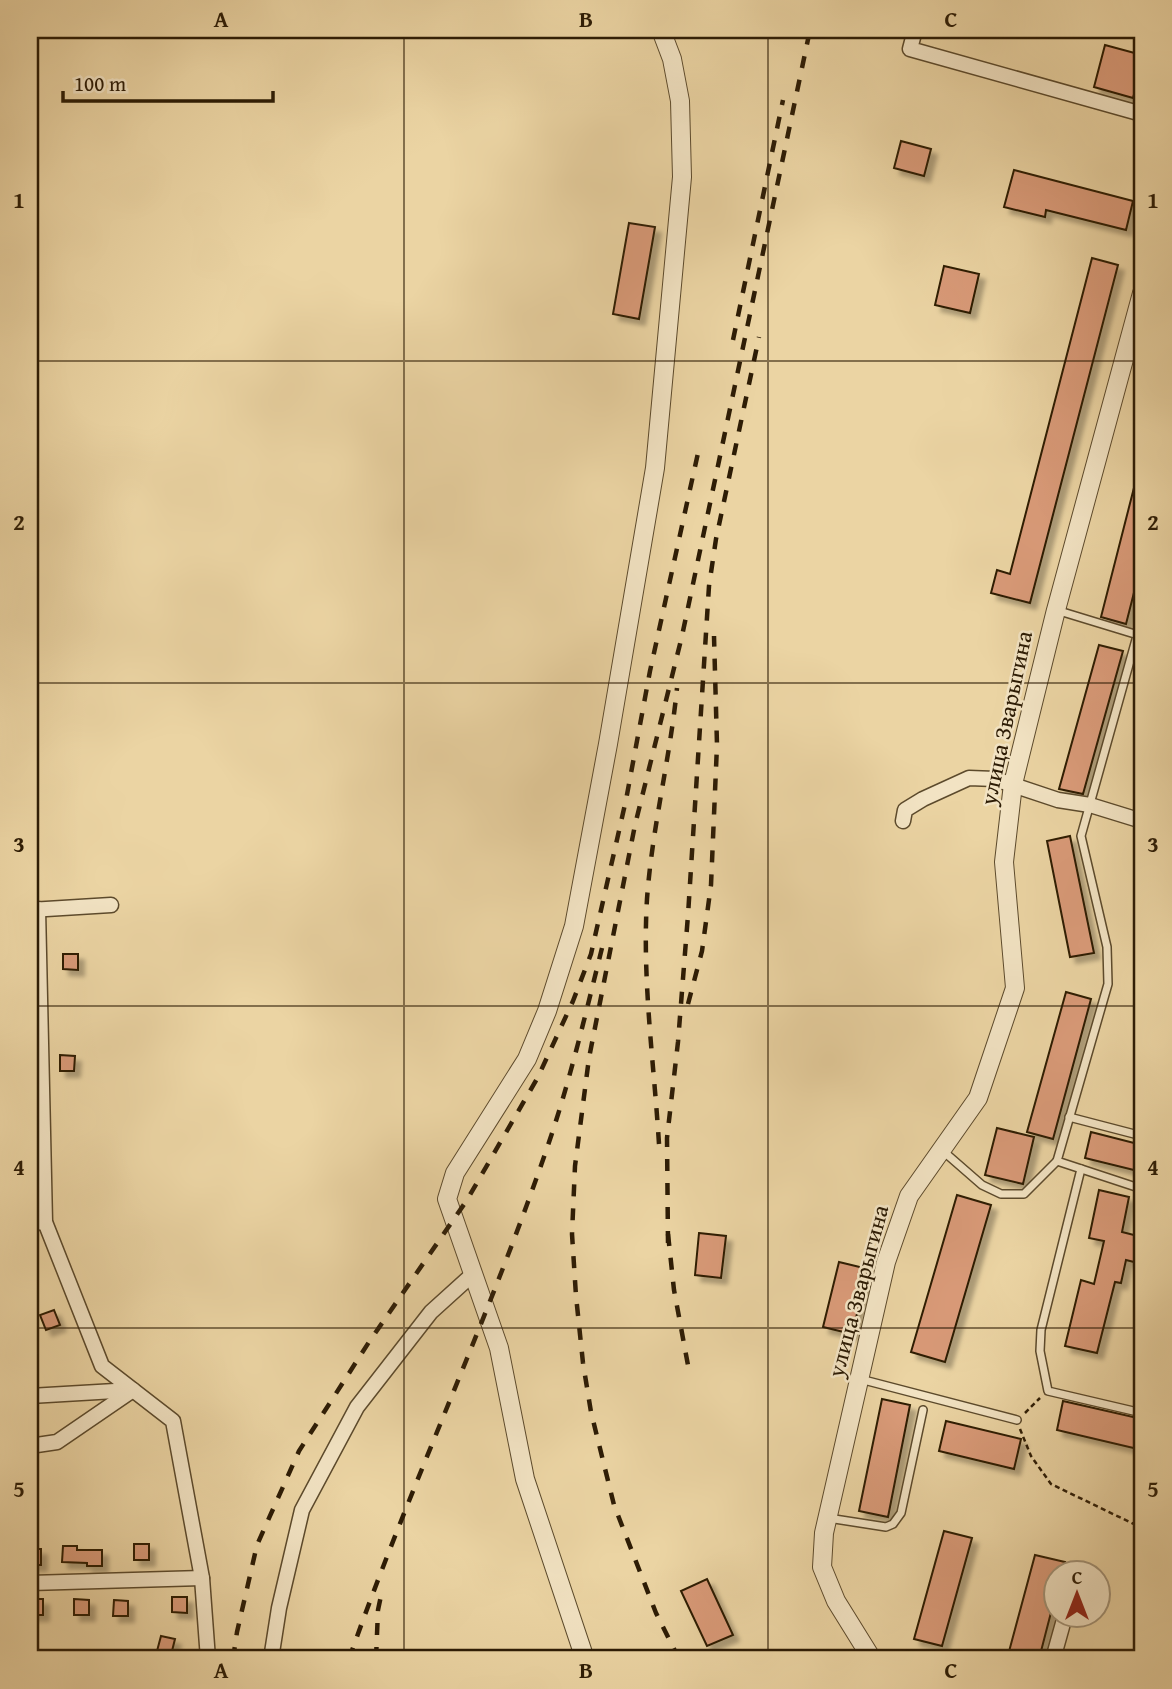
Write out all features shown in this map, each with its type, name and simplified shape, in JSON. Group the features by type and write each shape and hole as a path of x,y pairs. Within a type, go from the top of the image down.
{"street":[{"path":"585,1659 526,1479 499,1348 447,1199 455,1173 527,1059 547,1011 574,926 655,468 682,177 680,101 672,59 661,30"},
{"path":"915,30 910,49 1142,114"},
{"name":"улица Зварыгина","path":"872,1659 836,1601 822,1567 828,1518 886,1262 909,1196 978,1098 1016,988 1004,862 1013,784 1056,610 1142,293"},
{"path":"903,821 905,810 969,778 995,779 1058,800 1090,805 1142,821"},
{"path":"111,905 34,909 37,1223 102,1366 173,1422 202,1578 208,1659"},
{"path":"271,1659 279,1608 302,1510 357,1407 431,1312 474,1274"},
{"path":"30,1395 133,1390"},
{"path":"30,1446 57,1442 133,1390"},
{"path":"30,1583 202,1578"},
{"path":"1053,1659 1061,1630"}],"lane":[{"path":"1056,610 1138,635"},
{"path":"943,1150 982,1185 1001,1195 1024,1195 1057,1161 1108,984 1107,947 1081,836 1142,618"},
{"path":"1069,1117 1142,1136"},
{"path":"1057,1161 1142,1189"},
{"path":"1081,1169 1041,1330 1040,1351 1048,1391 1142,1413"},
{"path":"859,1379 1017,1420"},
{"path":"828,1518 886,1527 893,1524 901,1513 923,1410"},
{"path":"1136,1659 1142,1636"}],"path":[{"path":"1048,1391 1017,1420 1031,1456 1051,1484 1142,1528"}],"building":[{"path":"1105,45 1142,55 1133,98 1094,87"},
{"path":"901,141 931,149 924,176 894,168"},
{"path":"1014,170 1133,201 1126,230 1046,210 1045,217 1004,207"},
{"path":"629,223 655,227 639,319 613,314"},
{"path":"1092,258 1118,265 1030,603 991,593 997,570 1010,574"},
{"path":"944,266 979,274 970,313 935,305"},
{"path":"1138,472 1142,472 1142,561 1126,624 1101,617"},
{"path":"1099,645 1123,651 1083,794 1059,789"},
{"path":"1070,836 1094,953 1070,957 1047,841"},
{"path":"63,954 78,954 78,970 63,969"},
{"path":"1066,992 1091,999 1053,1139 1027,1132"},
{"path":"60,1055 75,1056 74,1071 60,1071"},
{"path":"997,1128 1034,1137 1023,1184 985,1175"},
{"path":"1091,1132 1142,1145 1142,1172 1085,1158"},
{"path":"1099,1190 1129,1197 1122,1232 1142,1237 1142,1264 1126,1260 1121,1283 1115,1282 1097,1353 1065,1346 1081,1280 1094,1284 1104,1241 1089,1238"},
{"path":"957,1195 991,1205 945,1362 911,1352"},
{"path":"699,1233 726,1236 721,1278 695,1275"},
{"path":"839,1262 868,1269 852,1334 823,1327"},
{"path":"54,1310 60,1325 46,1330 40,1315"},
{"path":"882,1399 910,1405 888,1517 859,1511"},
{"path":"1063,1401 1142,1419 1142,1450 1057,1430"},
{"path":"946,1421 1021,1439 1014,1469 939,1451"},
{"path":"944,1531 972,1538 942,1646 914,1639"},
{"path":"134,1544 149,1544 149,1560 134,1560"},
{"path":"63,1546 77,1546 77,1550 102,1550 102,1566 62,1562"},
{"path":"30,1549 41,1549 41,1565 30,1565"},
{"path":"1035,1555 1056,1560 1042,1560 1042,1630 1046,1630 1039,1659 1007,1659"},
{"path":"707,1579 733,1635 707,1646 681,1591"},
{"path":"172,1597 187,1597 187,1613 172,1612"},
{"path":"30,1599 43,1599 43,1615 30,1615"},
{"path":"74,1599 89,1600 89,1615 74,1615"},
{"path":"114,1600 128,1601 128,1616 113,1616"},
{"path":"161,1636 175,1639 171,1655 157,1651"}],"railway":[{"path":"679,1659 656,1613 614,1505 591,1412 576,1296 572,1234 575,1166 589,1058 635,825 682,636 810,30"},
{"path":"733,340 783,100"},
{"path":"668,1243 667,1138 688,915 709,586 716,539 759,337"},
{"path":"233,1659 257,1545 299,1451 369,1342 467,1200 538,1077 573,1001 591,954 698,453"},
{"path":"688,1004 702,951 711,885 717,745 714,636"},
{"path":"659,1144 647,991 647,899 677,688"},
{"path":"349,1659 372,1595 499,1279 546,1151 569,1076 602,948"},
{"path":"668,1234 674,1290 690,1376"},
{"path":"376,1659 378,1610 382,1591"}]}
